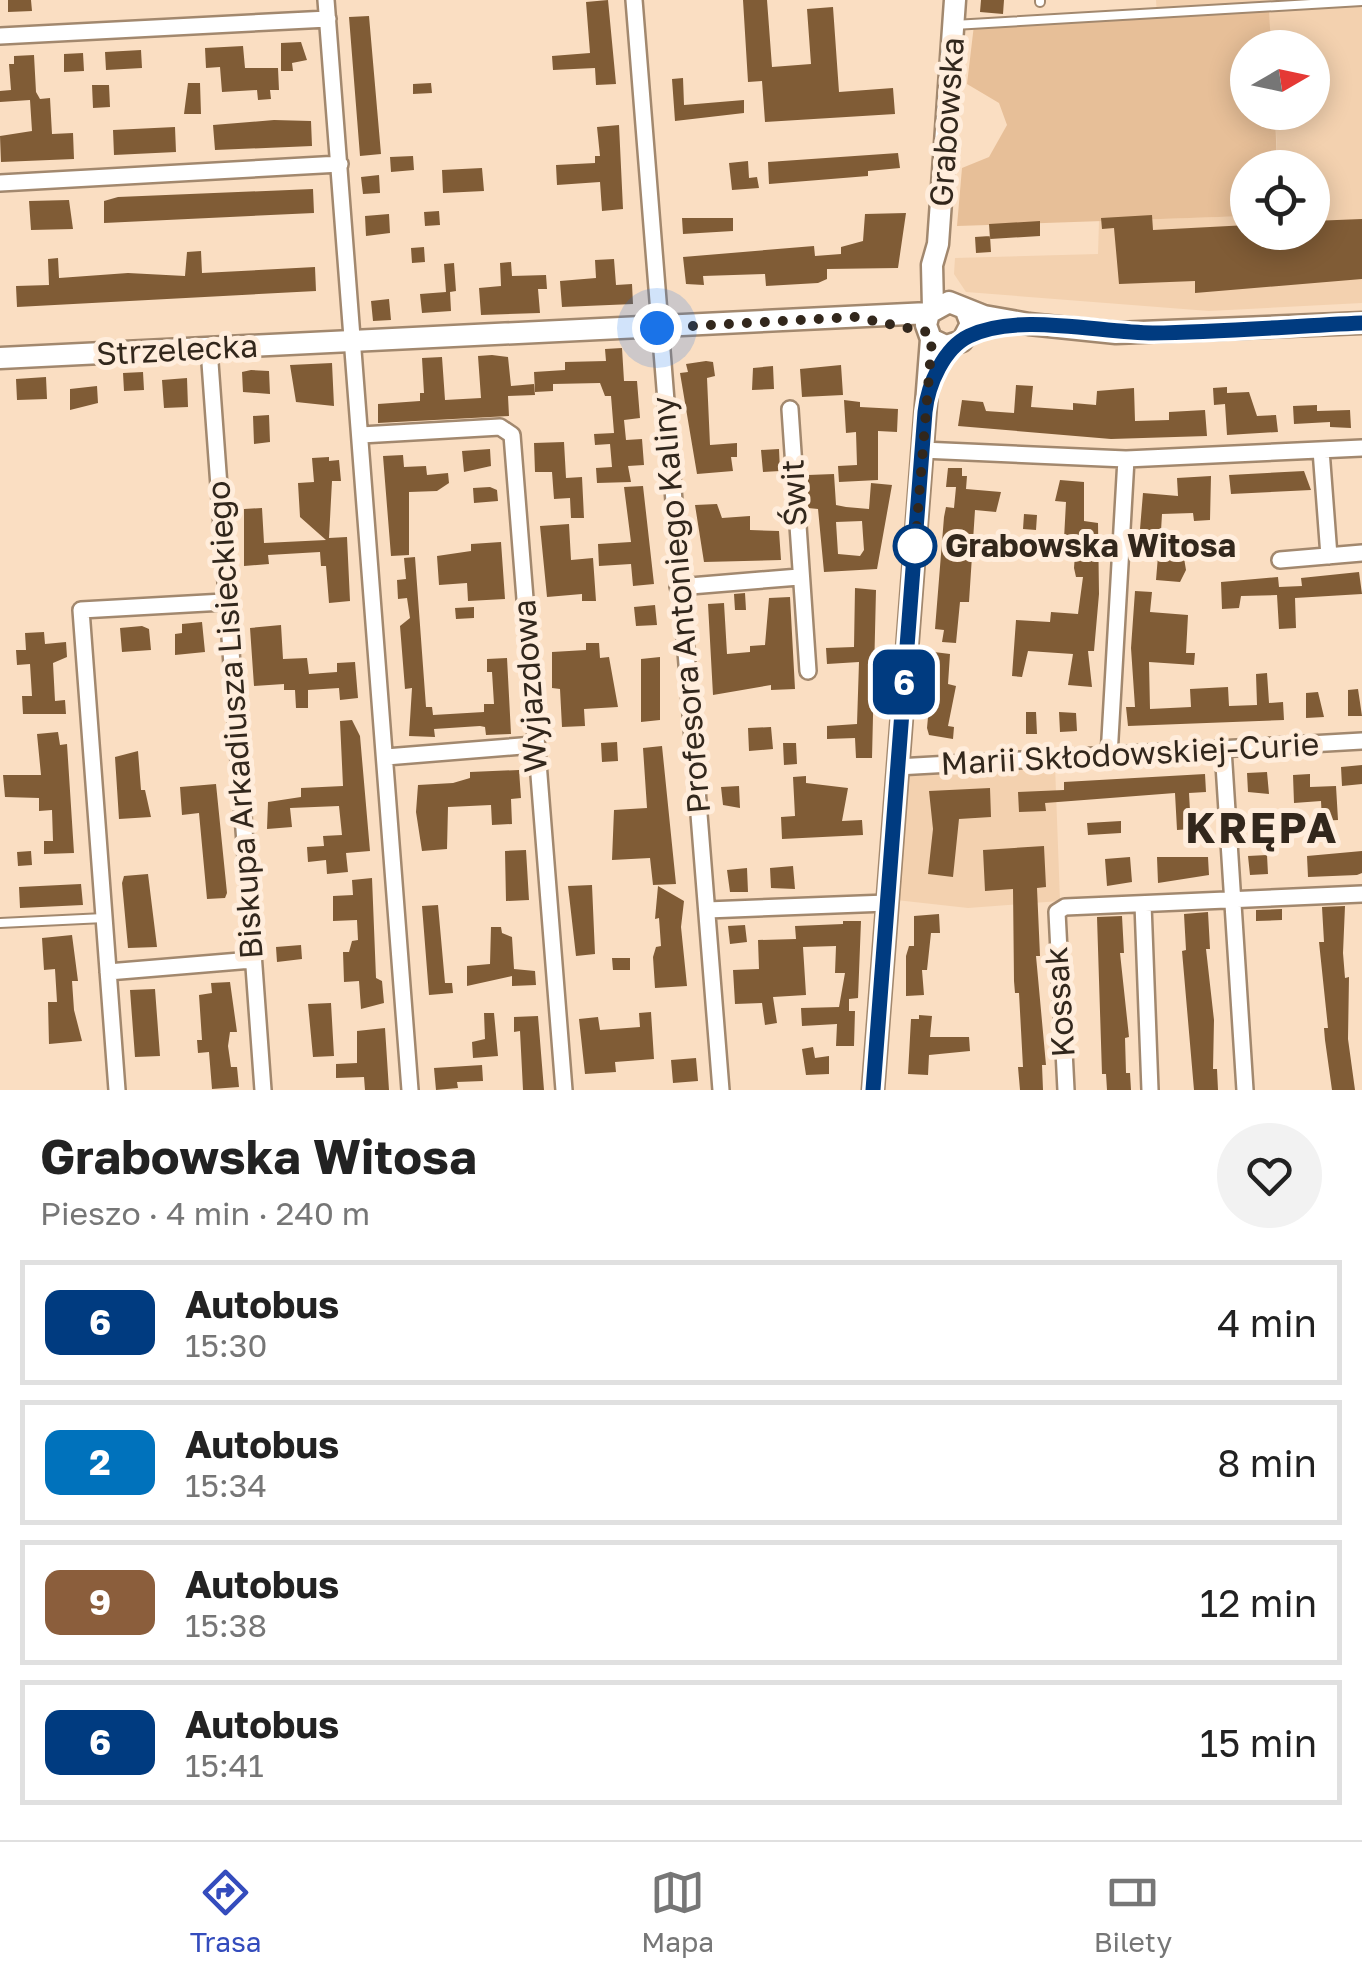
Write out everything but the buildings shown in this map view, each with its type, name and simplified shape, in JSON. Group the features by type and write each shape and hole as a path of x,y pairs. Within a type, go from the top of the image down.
{"street":[{"path":"326,0 410,1090"},
{"name":"Profesora Antoniego Kaliny","path":"634,0 720,1090"},
{"name":"Grabowska","path":"873,1090 927,394 944,323 932,265 938,244 956,0"},
{"path":"0,36 328,18"},
{"path":"0,183 340,164"},
{"name":"Strzelecka","path":"0,358 855,317 1156,333 1362,323"},
{"name":"Biskupa Arkadiusza Lisieckiego","path":"208,349 263,1090"},
{"name":"Świt","path":"790,410 808,671"},
{"name":"Wyjazdowa","path":"361,435 500,428 512,435 564,1090"},
{"path":"922,450 1126,459 1362,448"},
{"path":"1321,450 1329,556"},
{"path":"1109,756 1126,459"},
{"path":"1280,560 1362,553"},
{"path":"678,587 799,577"},
{"path":"118,1090 81,610 224,602"},
{"name":"Marii Skłodowskiej-Curie","path":"898,768 1362,741"},
{"path":"386,757 534,745"},
{"path":"1223,749 1245,1090"},
{"name":"Kossak","path":"1066,1090 1057,912 1066,907 1362,894"},
{"path":"707,910 887,903"},
{"path":"1143,904 1150,1090"},
{"path":"108,972 252,960"}],"lane":[{"path":"954,25 1362,2"},
{"path":"0,923 104,918"}],"shaded area":[{"path":"1156,0 1362,0 1362,303 1209,311 966,292 954,274 955,258 1098,254 1099,221 1230,217 1230,250 1330,250 1330,150 1277,150 1276,130 1330,130 1330,30 1270,30 1269,9 1157,15"},
{"path":"1269,8 1270,30 1230,30 1230,130 1276,130 1276,150 1230,150 1230,217 957,226 962,168 989,157 1007,125 999,103 967,84 974,25"},
{"path":"1055,765 1060,901 968,908 896,900 902,773"}],"bus line":[{"name":"6","path":"873,1090 925,412 927,394 951,346 967,336 1029,324 1156,333 1362,323"}],"place":[{"name":"Grabowska Witosa","path":"915,546"}],"district":[{"name":"KRĘPA","path":"1262,828"}],"route":[{"path":"657,328 855,317 927,332 932,339 915,546"}]}
